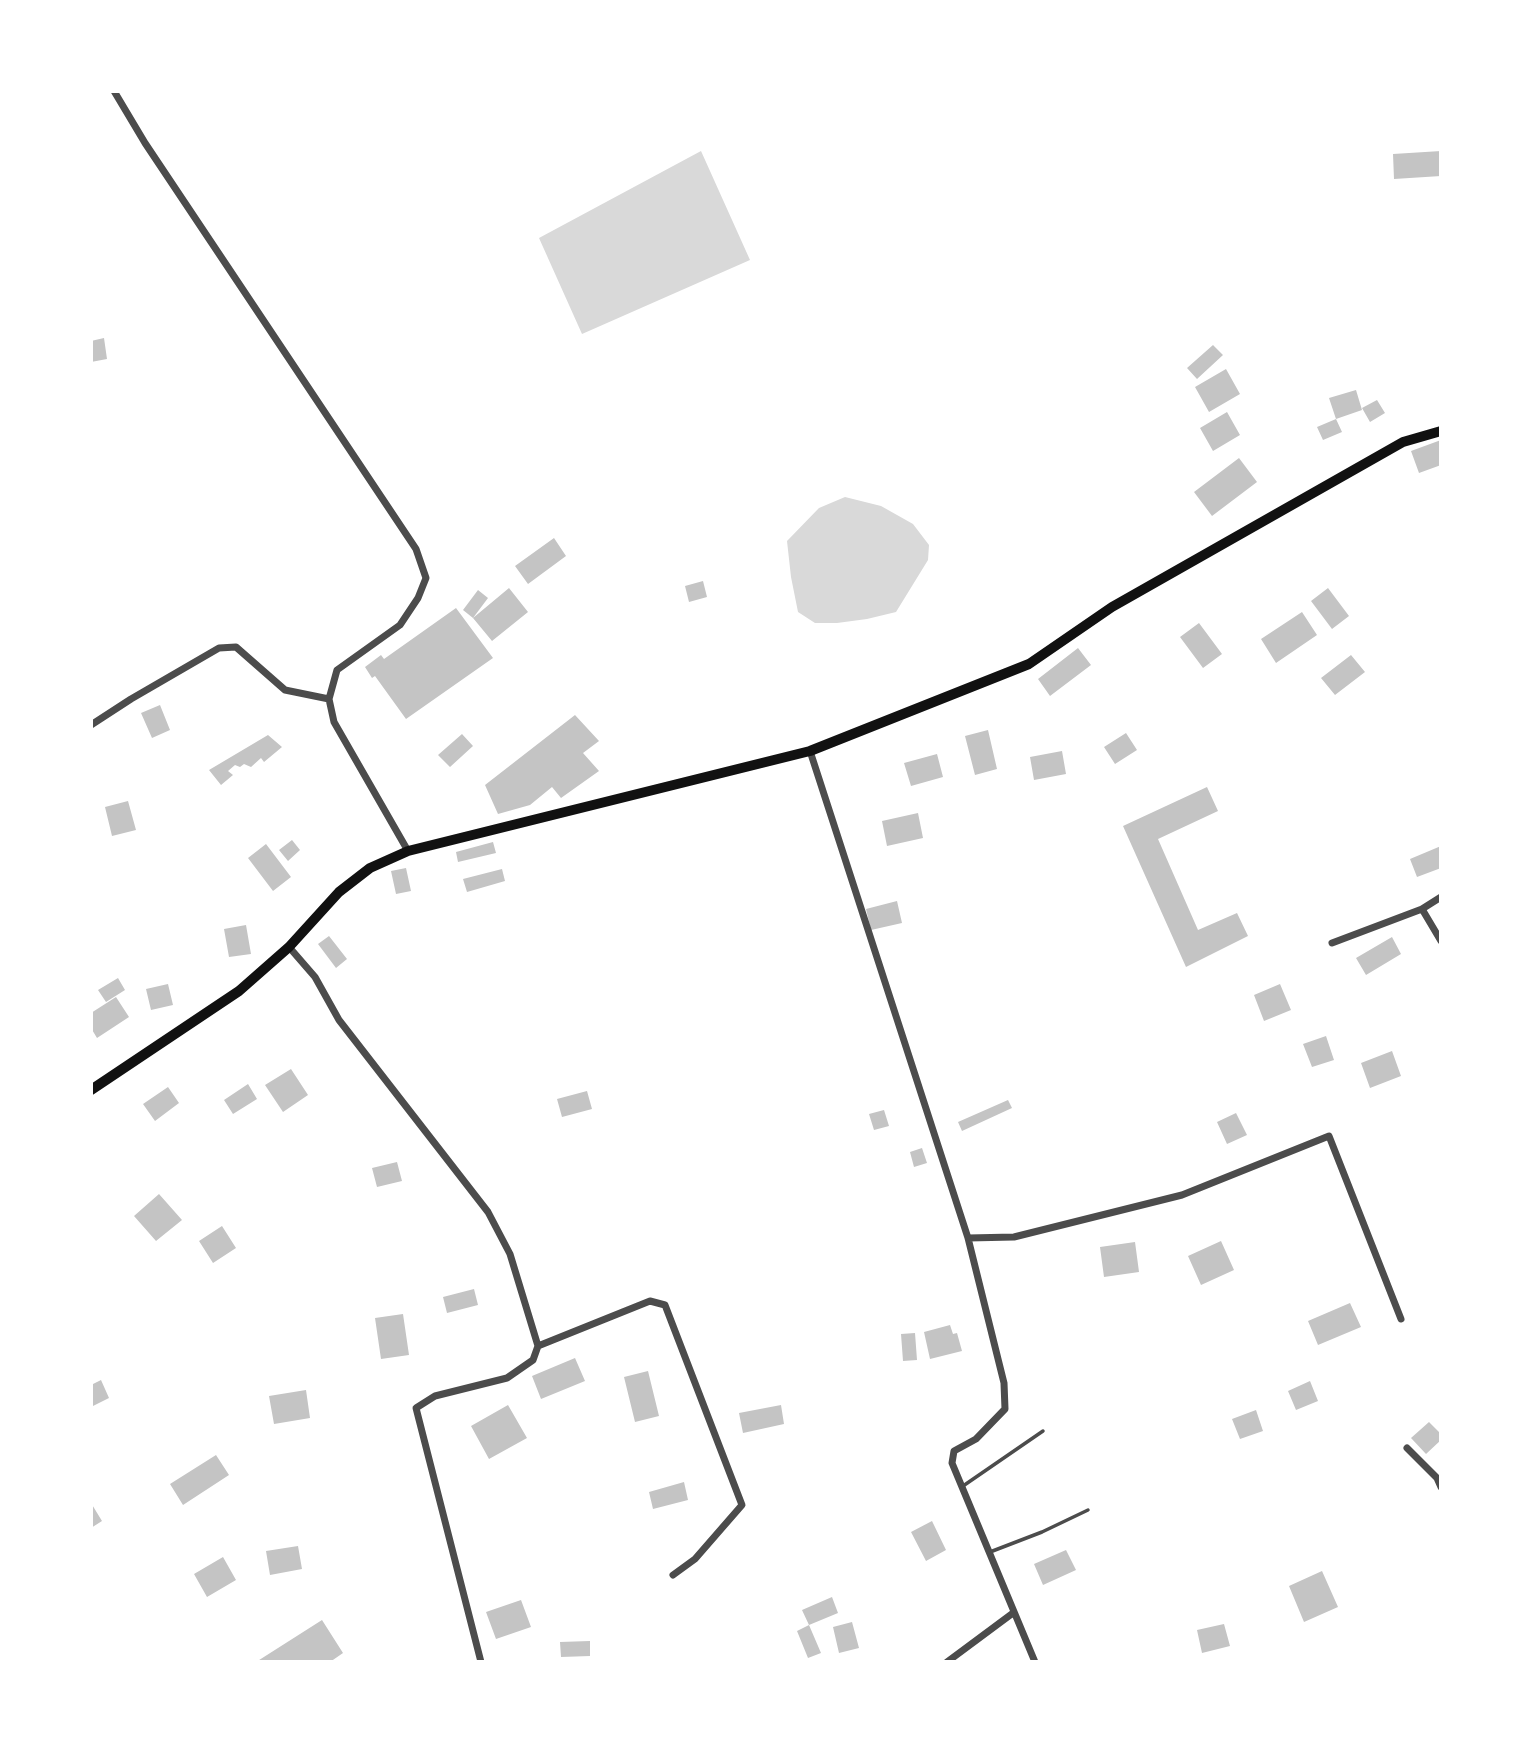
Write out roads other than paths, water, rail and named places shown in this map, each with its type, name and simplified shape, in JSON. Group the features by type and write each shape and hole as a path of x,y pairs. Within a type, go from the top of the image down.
{"main road":[{"path":"91,1090 239,991 289,947 339,892 370,868 408,851 810,751 1029,664 1112,607 1403,442 1441,431"}],"street":[{"path":"114,91 152,154 416,549 426,578 418,598 400,625 337,670 329,699 334,722 408,851"},
{"path":"91,725 219,648 236,647 285,690 329,699"},
{"path":"810,751 968,1238 1004,1383 1005,1409 976,1439 954,1451 952,1463 1035,1662"},
{"path":"1332,943 1422,909 1441,897"},
{"path":"1422,909 1441,941"},
{"path":"289,947 315,977 339,1020 488,1212 510,1254 538,1346 533,1360 507,1378 435,1396 416,1408 481,1662"},
{"path":"968,1238 1014,1237 1182,1195 1329,1136 1401,1319"},
{"path":"538,1346 650,1301 664,1306 742,1505 695,1559 673,1575"},
{"path":"1407,1448 1437,1478 1441,1487"},
{"path":"947,1662 1013,1613"}],"lane":[{"path":"962,1487 1043,1431"},
{"path":"989,1552 1042,1532 1088,1510"}]}
